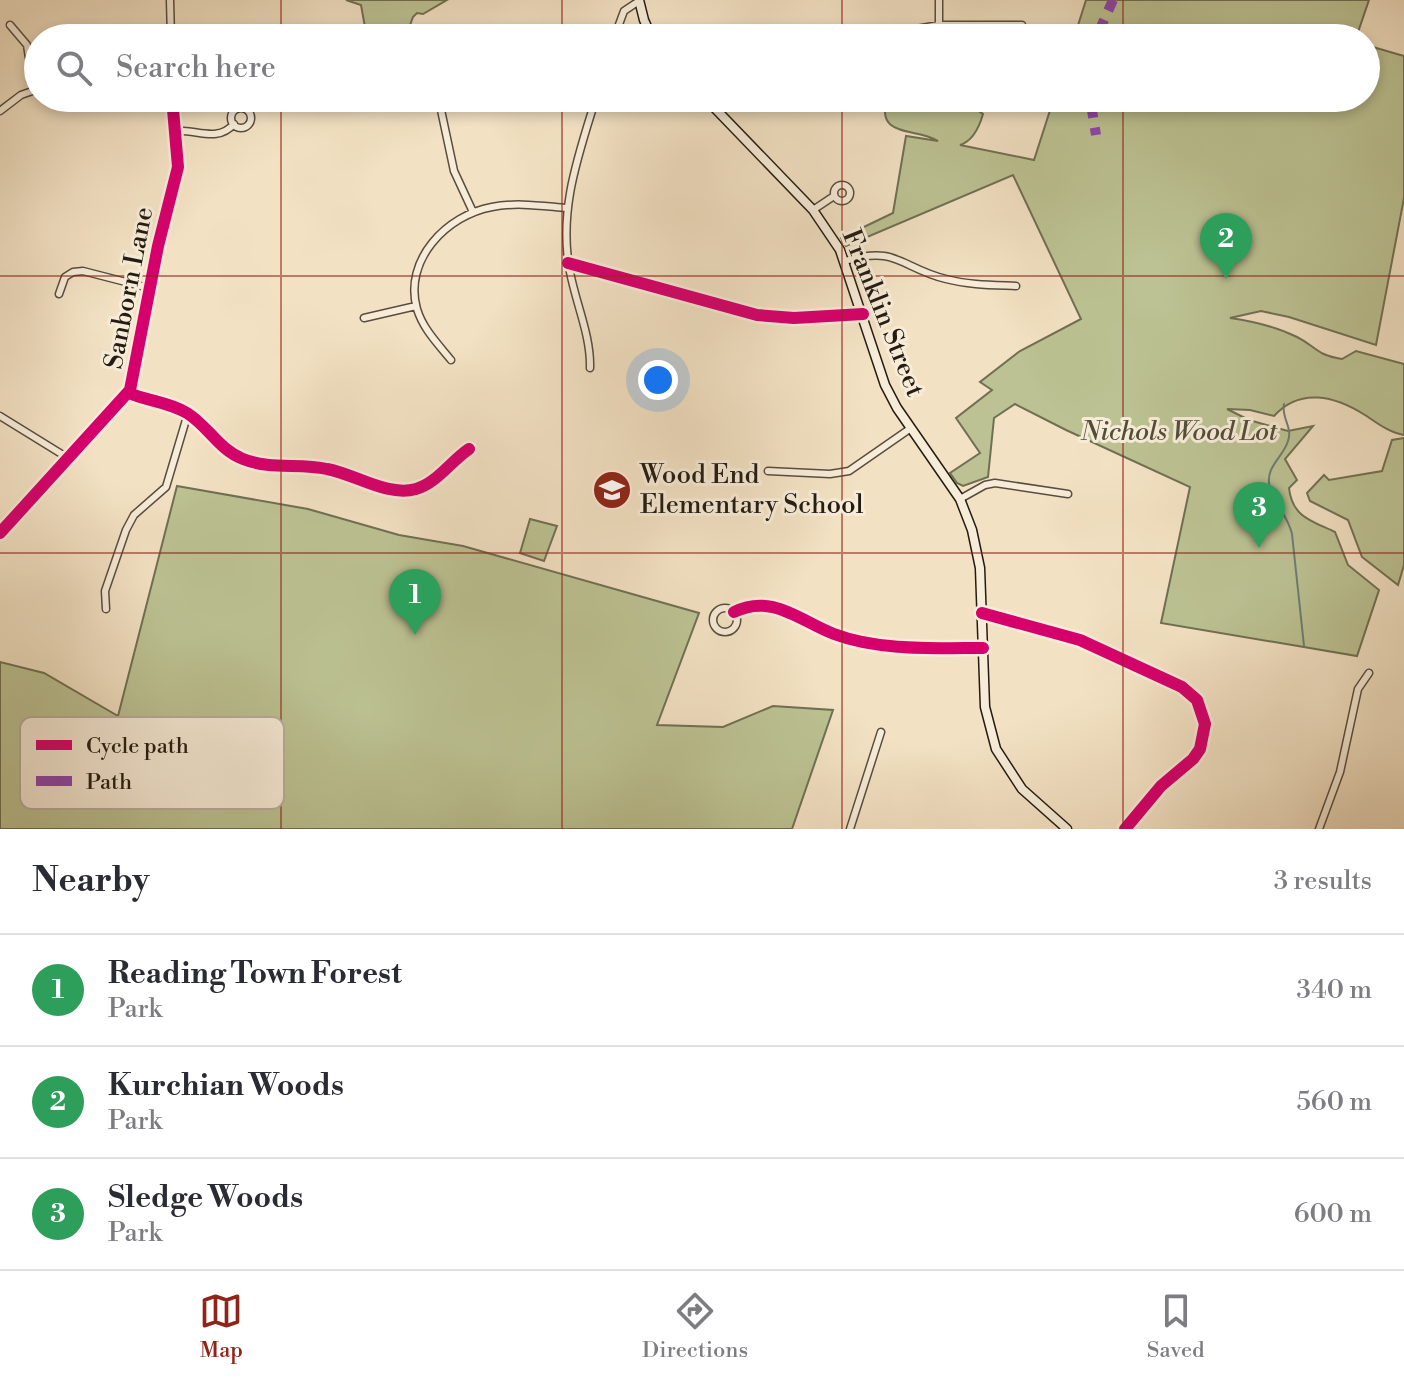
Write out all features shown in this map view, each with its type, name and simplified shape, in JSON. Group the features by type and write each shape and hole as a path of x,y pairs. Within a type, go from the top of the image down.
{"main road":[{"path":"639,1 647,24"},
{"name":"Franklin Street","path":"718,112 813,210 831,234 845,261 885,385 960,499 977,549 985,707 996,749 1022,789 1067,829"}],"street":[{"path":"170,0 171,24"},
{"path":"939,0 939,24"},
{"path":"619,24 624,11 639,1"},
{"path":"10,25 24,41"},
{"path":"0,111 24,95"},
{"name":"Sanborn Lane","path":"0,533 129,393 149,288 177,174 173,112"},
{"path":"441,112 454,171 473,212"},
{"path":"590,368 590,349 568,263 566,208 592,112"},
{"path":"175,131 191,130 215,135 228,131 234,124"},
{"path":"813,210 834,196"},
{"path":"451,360 430,335 416,306 416,277 427,249 444,230 473,212 510,205 566,208"},
{"path":"845,261 885,255 952,281 1016,286"},
{"path":"568,263 757,315 794,318 863,314"},
{"path":"59,294 67,275 80,270 149,288"},
{"path":"364,318 416,306"},
{"path":"129,393 188,413 220,444 243,459 266,465 328,469 398,491 428,483 469,449"},
{"path":"106,609 106,587 126,530 134,515 166,487 188,413"},
{"path":"0,416 68,458"},
{"path":"768,471 845,472 864,463 911,428"},
{"path":"960,499 995,483 1068,494"},
{"path":"734,612 737,621 733,629 724,632 716,628 713,619 718,611 726,608 734,612 753,606 771,606 792,612 837,635 862,641 983,648"},
{"path":"982,613 1080,640 1182,687 1197,700 1205,724 1200,749 1193,759 1161,786 1125,829"},
{"path":"1319,829 1340,772 1358,689 1369,673"},
{"path":"850,829 881,732"}],"green space":[{"path":"346,0 447,0 423,14 417,13 410,24 364,24 361,5"},
{"path":"1086,0 1369,0 1361,24 1078,24"},
{"name":"Nichols Wood Lot","path":"1380,49 1404,56 1404,198 1376,345 1261,311 1230,318 1281,330 1333,357 1342,359 1356,351 1404,364 1404,435 1389,430 1354,408 1330,399 1295,401 1274,416 1227,409 1249,420 1288,431 1313,426 1285,459 1297,480 1289,488 1299,512 1335,532 1348,565 1379,590 1357,656 1161,623 1190,487 1015,404 994,418 988,477 963,486 950,473 980,453 956,418 992,390 980,382 1020,351 1081,319 1013,175 846,246 841,238 893,213 906,136 938,141 892,126 885,112 980,112 983,114 975,133 960,145 1034,160 1049,112 1380,112"},
{"path":"1404,438 1404,565 1398,585 1362,557 1348,520 1310,501 1307,493 1324,475 1329,480 1382,471 1392,440"},
{"path":"177,486 308,509 399,535 463,546 699,613 657,725 723,727 773,706 833,710 792,829 0,829 0,662 44,673 118,716"},
{"path":"530,519 557,526 544,561 520,553"}],"waterway":[{"path":"1284,404 1289,436 1286,447 1272,468 1269,481 1272,494 1292,534 1304,646"}],"marked path":[{"path":"1102,24 1113,0"},
{"path":"1092,112 1096,135"}],"cycle path":[{"path":"0,533 130,390 158,246 178,167 173,112"},
{"path":"568,263 757,315 794,318 863,314"},
{"path":"129,393 187,413 227,450 243,459 264,464 327,469 394,490 405,491 424,486 469,449"},
{"path":"734,612 748,607 773,607 834,634 870,643 983,648"},
{"path":"982,613 1080,640 1182,687 1197,700 1205,724 1200,749 1193,759 1161,786 1125,829"}],"place":[{"name":"Kurchian Woods","path":"1226,279"},
{"name":"Wood End Elementary School","path":"612,490"},
{"name":"Sledge Woods","path":"1259,548"},
{"name":"Reading Town Forest","path":"415,635"}]}
